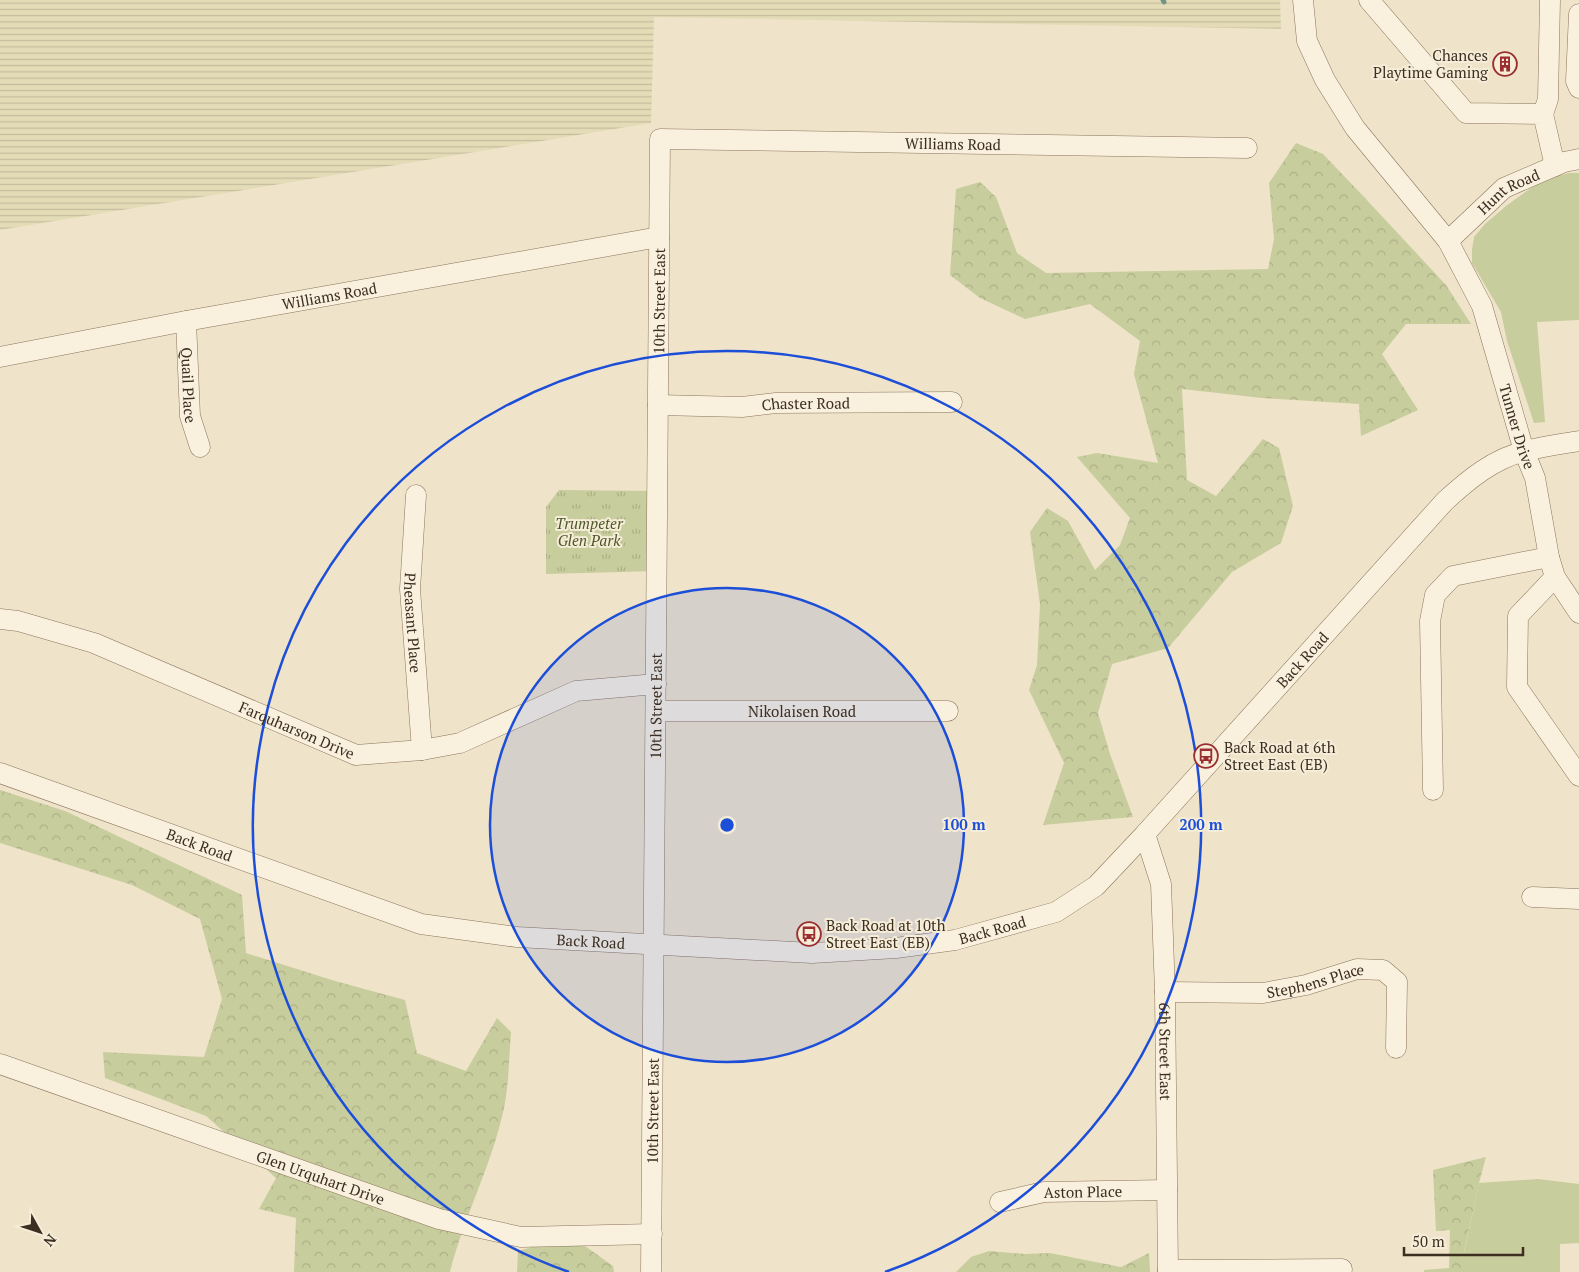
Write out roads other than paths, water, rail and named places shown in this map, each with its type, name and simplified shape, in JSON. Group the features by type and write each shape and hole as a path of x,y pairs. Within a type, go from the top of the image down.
{"street":[{"name":"Tunner Drive","path":"1303,0 1307,41 1325,80 1355,128 1448,241 1482,306 1524,451 1535,478 1549,557 1555,577 1579,613"},
{"path":"1369,0 1466,113 1543,114"},
{"path":"1550,0 1548,99 1543,114 1555,166"},
{"path":"1579,14 1576,81 1579,88"},
{"name":"Williams Road","path":"660,139 1247,148"},
{"name":"10th Street East","path":"651,1272 660,139"},
{"name":"Hunt Road","path":"1448,241 1504,188 1564,162 1579,159"},
{"name":"Williams Road","path":"0,357 186,321 659,237"},
{"name":"Quail Place","path":"186,321 190,416 200,446"},
{"name":"Chaster Road","path":"658,405 742,407 776,403 952,402"},
{"name":"Back Road","path":"0,773 421,924 517,938 812,953 896,948 956,940 1056,912 1096,886 1445,501 1463,484 1498,461 1524,451 1579,440"},
{"name":"Pheasant Place","path":"416,496 410,589 422,750"},
{"path":"1433,790 1430,621 1435,595 1453,576 1549,557"},
{"path":"1555,577 1518,616 1517,687 1579,776"},
{"name":"Farquharson Drive","path":"0,618 18,621 94,643 356,755 422,750 460,743 576,690 656,684"},
{"name":"Nikolaisen Road","path":"656,710 948,711"},
{"name":"6th Street East","path":"1145,834 1161,884 1165,992 1168,1271"},
{"path":"1532,897 1579,899"},
{"name":"Stephens Place","path":"1165,992 1263,993 1306,985 1358,969 1383,970 1397,982 1396,1048"},
{"name":"Glen Urquhart Drive","path":"0,1064 439,1220 521,1236 652,1234"},
{"name":"Aston Place","path":"1000,1202 1044,1192 1167,1190"},
{"path":"1168,1271 1342,1269"}],"place":[{"name":"Chances Playtime Gaming","path":"1505,64"},
{"name":"Back Road at 6th Street East (EB)","path":"1206,756"},
{"name":"Back Road at 10th Street East (EB)","path":"809,934"}],"park label":[{"name":"Trumpeter Glen Park","path":"589,532"}]}
